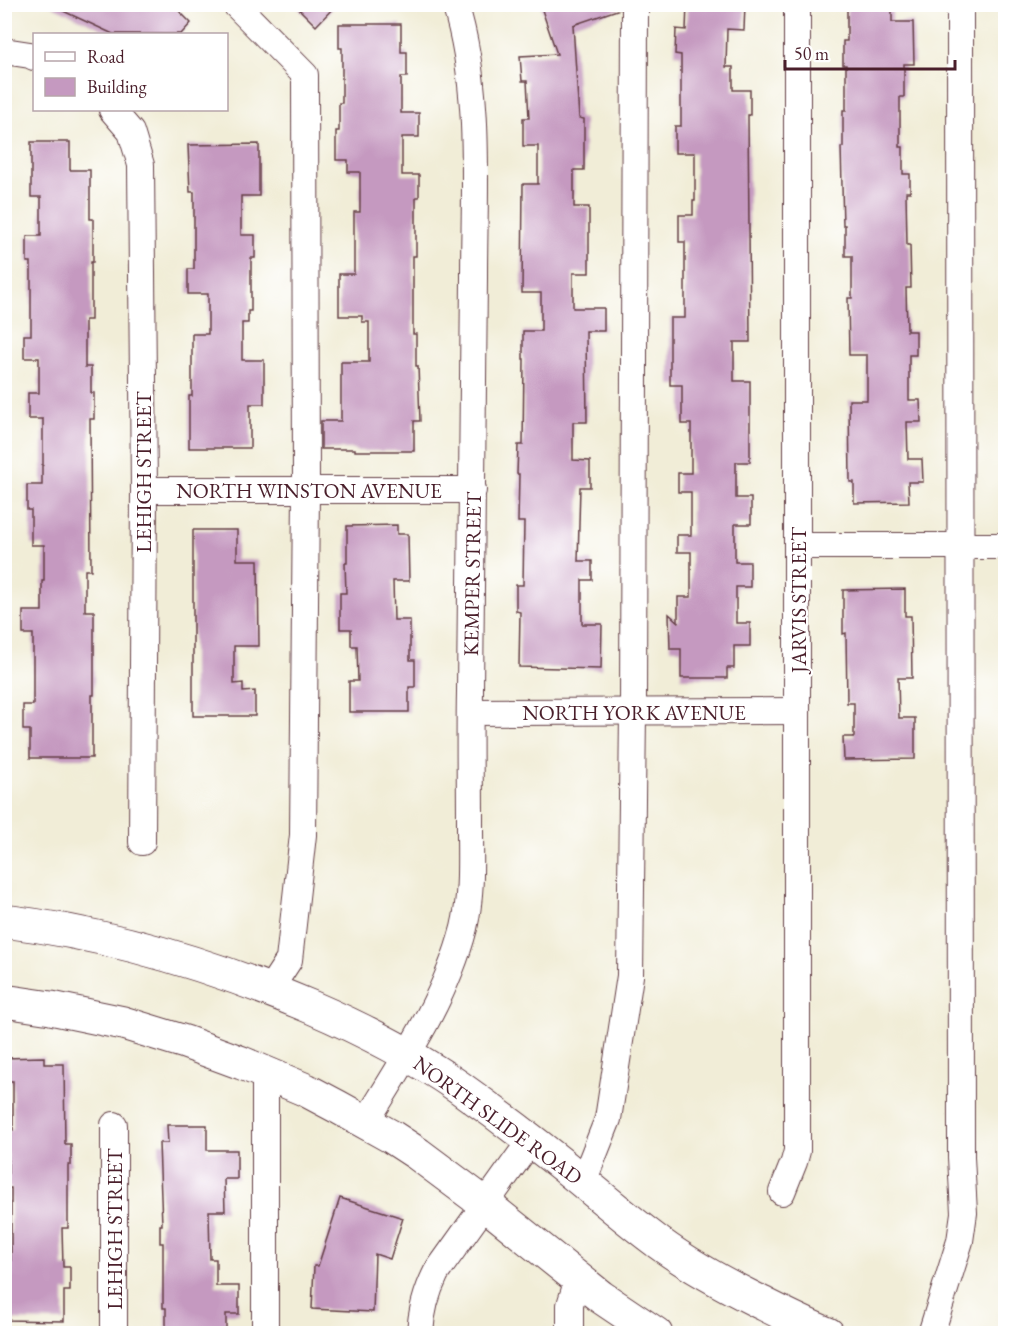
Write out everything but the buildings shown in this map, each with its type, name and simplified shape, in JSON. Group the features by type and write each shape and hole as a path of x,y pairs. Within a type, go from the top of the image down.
{"main road":[{"name":"NORTH SLIDE ROAD","path":"4,921 105,939 189,960 270,989 349,1024 408,1054 458,1086 531,1140 660,1244 700,1270 809,1330"},
{"path":"4,1000 123,1023 185,1042 306,1090 366,1122 409,1149 485,1204 601,1297 656,1334"}],"street":[{"path":"235,4 305,75 306,490 303,834 289,960 270,989"},
{"name":"KEMPER STREET","path":"366,1122 408,1054 445,983 455,958 468,904 475,121 465,38 455,4"},
{"path":"583,1182 608,1119 630,976 635,4"},
{"name":"JARVIS STREET","path":"782,1192 797,1151 797,4"},
{"path":"931,1334 960,1241 964,1213 961,1145 960,4"},
{"path":"4,51 33,56"},
{"name":"LEHIGH STREET","path":"113,111 131,132 141,165 144,490 142,842"},
{"name":"NORTH WINSTON AVENUE","path":"144,490 473,490"},
{"path":"798,546 1005,546"},
{"name":"NORTH YORK AVENUE","path":"470,712 797,711"},
{"path":"265,1073 265,1334"},
{"name":"LEHIGH STREET","path":"114,1125 114,1334"},
{"path":"420,1334 425,1301 436,1273 531,1140"},
{"path":"570,1334 570,1305 578,1279"}]}
